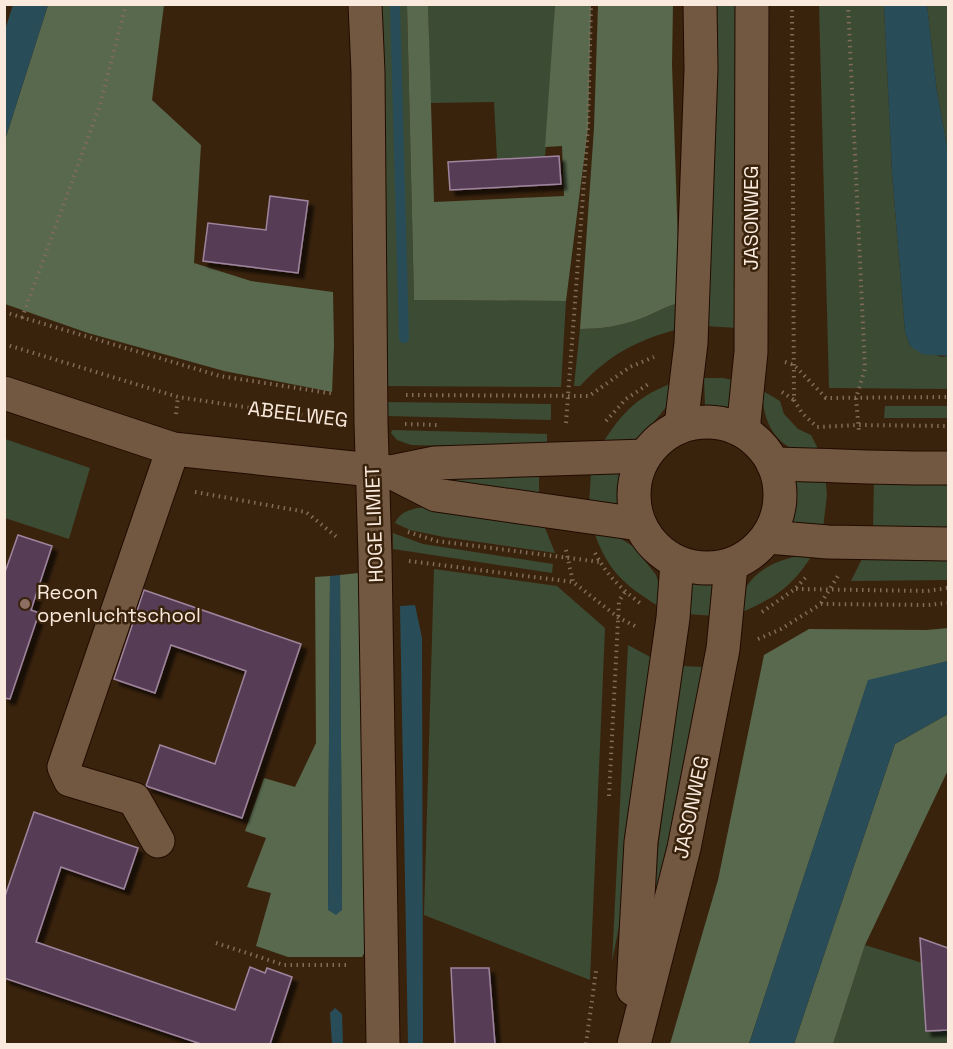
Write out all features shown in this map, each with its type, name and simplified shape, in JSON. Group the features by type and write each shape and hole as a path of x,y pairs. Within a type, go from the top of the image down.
{"street":[{"name":"HOGE LIMIET","path":"365,4 371,409 382,471 375,556 382,1044"},
{"path":"681,426 691,343 701,69 700,4"},
{"name":"JASONWEG","path":"743,431 751,352 752,4"},
{"path":"4,393 173,449 382,471 435,463 586,460 645,456"},
{"path":"713,422 743,431 760,445 773,464 779,482 780,501 776,520 768,537 751,554 731,566 704,569 677,562 665,556 655,547 639,524 636,513 634,489 645,456 661,438 681,426 713,422"},
{"path":"158,841 134,799 70,780 64,766 173,449"},
{"path":"773,464 948,468"},
{"path":"382,471 436,495 639,524"},
{"path":"768,537 828,542 948,544"},
{"name":"JASONWEG","path":"632,1044 641,842 672,618 677,562"},
{"name":"JASONWEG","path":"632,1044 684,848 723,649 731,566"}],"path":[{"path":"22,318 100,105 126,4"},
{"path":"567,396 588,128 591,4"},
{"path":"792,4 794,400"},
{"path":"848,4 865,369 856,398"},
{"path":"4,312 220,376 331,394 371,409"},
{"name":"ABEELWEG","path":"4,345 178,396 278,412 371,409 446,425"},
{"path":"586,460 597,435 626,399 666,376 688,370"},
{"path":"748,375 765,381 794,400 816,428 832,464"},
{"path":"816,428 859,425 948,426"},
{"path":"161,482 203,495 306,512 356,554 375,556"},
{"path":"583,516 589,540 600,562 618,586 640,603 672,618"},
{"path":"725,622 763,611 795,589 814,567 828,542"},
{"path":"795,589 927,591 948,588"},
{"path":"216,943 284,965 380,965"}],"green space":[{"path":"48,5 164,5 152,100 201,145 194,263 251,281 333,292 332,392 224,371 88,333 5,304 5,140"},
{"path":"374,5 407,5 414,300 566,301 561,387 382,386"},
{"path":"407,5 428,5 434,202 564,196 562,146 545,147 555,5 591,5 588,128 566,301 414,300"},
{"path":"428,5 555,5 545,157 497,159 494,102 430,103"},
{"path":"598,5 673,5 672,64 680,303 625,324 580,329 594,128"},
{"path":"711,5 735,5 738,328 704,326"},
{"path":"819,5 884,5 892,172 905,332 910,346 942,357 948,356 948,389 829,388"},
{"path":"927,5 948,5 948,152 937,92"},
{"path":"680,303 679,329 637,343 602,365 580,386 574,386 580,329 625,324"},
{"path":"704,378 737,381 736,411 705,406"},
{"path":"676,382 671,401 645,433 635,440 602,444 617,422 642,398"},
{"path":"763,391 780,401 784,414 798,429 811,435 819,451 802,451 791,448 776,436 764,410"},
{"path":"385,402 551,404 551,420 386,416"},
{"path":"885,406 948,406 948,418 884,418"},
{"path":"392,430 547,434 547,448 411,445 397,440 391,433"},
{"path":"5,439 90,468 69,539 5,518"},
{"path":"591,472 621,472 623,475 621,506 589,505"},
{"path":"413,474 539,474 539,498"},
{"path":"795,476 825,476 827,494 823,529 792,525 796,501"},
{"path":"874,477 948,479 948,532 873,530"},
{"path":"426,507 543,523 555,553 444,537 410,530 395,523 404,513"},
{"path":"594,532 615,535 634,547 656,575 659,584 658,606 635,591 611,567"},
{"path":"393,533 423,544 553,564 552,573 393,549"},
{"path":"865,553 948,554 948,580 851,581"},
{"path":"812,555 790,583 774,596 742,612 743,593 761,571 777,562"},
{"path":"434,569 557,586 605,628 590,980 424,915"},
{"path":"358,573 368,916 366,950 362,957 288,957 256,946 271,893 247,887 266,838 245,831 264,778 295,787 316,743 315,577 330,576 328,910 342,910 340,575"},
{"path":"691,583 720,585 715,616 687,614"},
{"path":"948,628 948,661 868,681 749,1044 670,1044 718,880 764,655 809,629 927,630"},
{"path":"628,645 654,659 623,906 612,962"},
{"path":"682,666 704,667 658,912 650,909"},
{"path":"948,714 948,770 865,945 833,1044 794,1044 895,744"},
{"path":"865,945 929,965 923,980 923,988 929,993 948,1000 948,1044 833,1044"}],"water":[{"path":"13,5 48,5 5,140 5,30"},
{"path":"884,5 927,5 937,92 948,152 948,356 922,354 910,346 905,332 892,172"},
{"path":"340,575 342,910 336,915 328,910 330,576"},
{"path":"415,605 422,638 423,1044 408,1044 400,606"},
{"path":"948,661 948,714 895,744 794,1044 749,1044 868,680"},
{"path":"335,1008 342,1014 343,1044 332,1044 330,1013"}],"building":[{"path":"559,156 561,184 450,190 448,162"},
{"path":"270,196 308,201 298,273 203,261 208,223 266,230"},
{"path":"18,535 52,546 31,610 39,613 10,699 4,698 4,575"},
{"path":"144,590 301,644 242,818 146,786 160,745 215,764 246,671 171,645 155,693 114,679"},
{"path":"34,812 138,848 124,889 61,867 36,942 235,1010 250,967 265,973 267,968 292,977 270,1044 201,1044 4,978 4,899"},
{"path":"920,938 948,948 948,1030 926,1031"},
{"path":"451,968 489,968 495,1044 455,1044"}],"waterway":[{"path":"395,4 404,338"}],"place":[{"name":"Recon openluchtschool","path":"25,604"}]}
